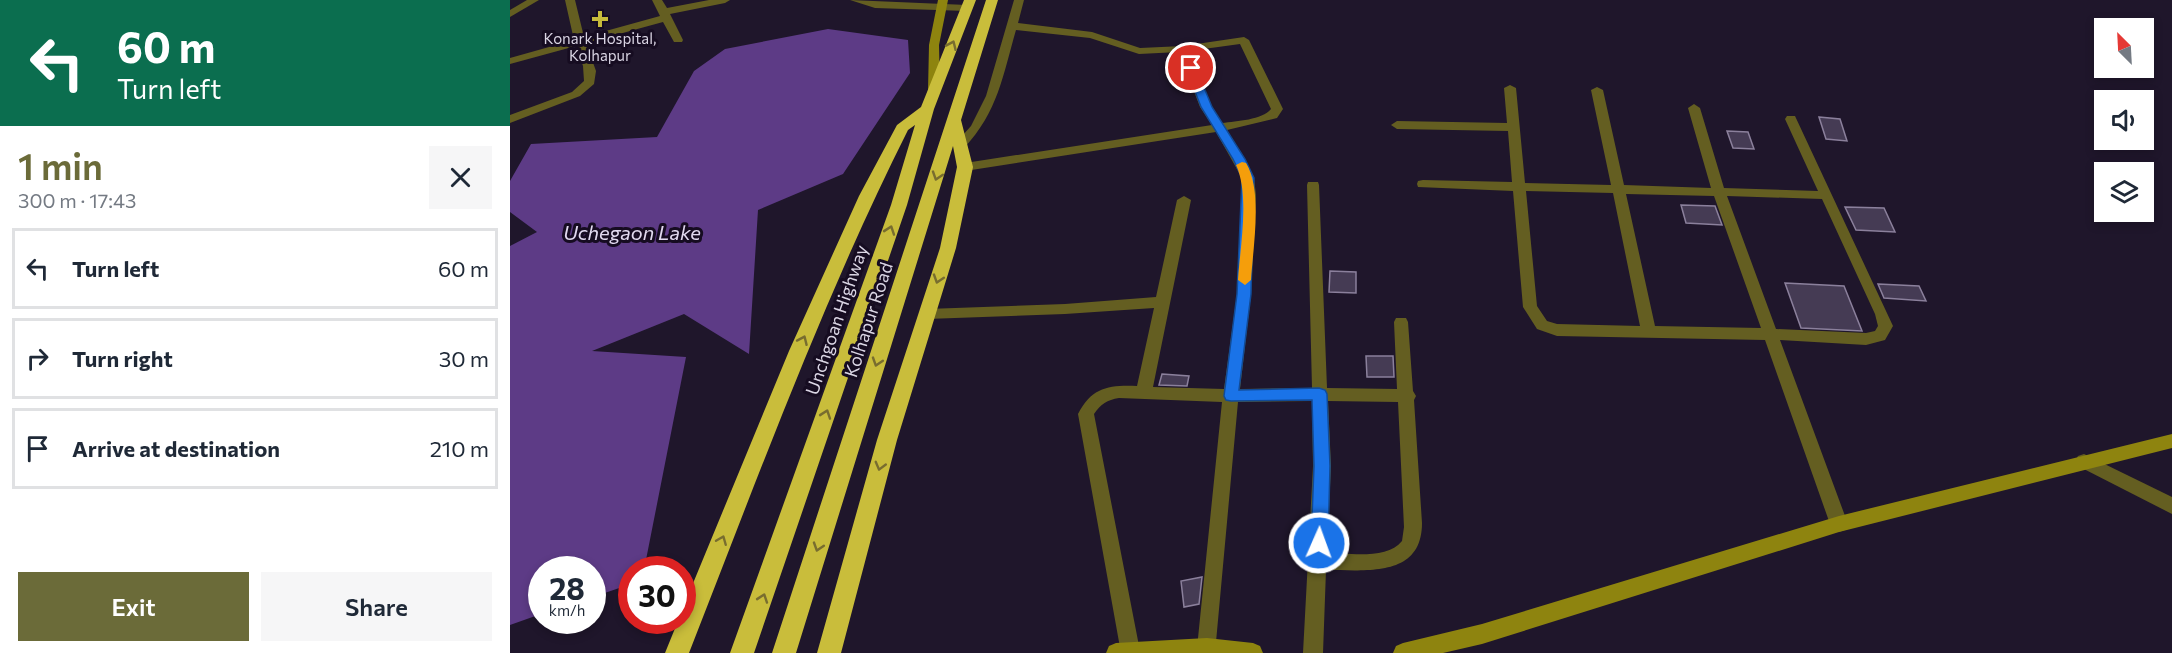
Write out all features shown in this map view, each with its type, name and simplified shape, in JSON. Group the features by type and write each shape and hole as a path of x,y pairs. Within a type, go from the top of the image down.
{"highway":[{"name":"Kolhapur Road","path":"784,653 992,0"},
{"name":"Unchgoan Highway","path":"742,653 899,206 931,100 969,4"},
{"path":"677,653 798,351 867,196 902,128 931,100"},
{"path":"829,653 887,440 948,248 965,167 955,120"}],"main road":[{"path":"931,100 933,38 942,4"},
{"path":"1403,653 1482,634 1839,524 2084,461 2172,441"},
{"path":"1123,652 1207,648 1253,653"}],"street":[{"path":"510,14 534,0"},
{"path":"510,119 576,93 590,82 589,59 580,41 577,14 570,0"},
{"path":"657,0 678,40"},
{"path":"510,61 665,15 725,0"},
{"path":"855,0 875,5 969,4"},
{"path":"960,145 976,128 992,96 1019,0"},
{"path":"965,167 1218,128 1273,115 1277,109 1244,40 1184,49 1139,51 1092,35 1012,26"},
{"path":"1184,49 1206,107 1239,159 1248,178 1249,195 1244,294 1231,396 1207,648"},
{"path":"1510,87 1530,307 1534,317 1542,325 1557,330 1771,334 1866,339 1881,336 1886,326 1882,314 1791,119"},
{"path":"1597,90 1649,333"},
{"path":"1694,108 1719,192 1839,524"},
{"path":"1398,125 1512,127"},
{"path":"1422,184 1826,195"},
{"path":"1313,185 1322,466 1313,653"},
{"path":"1144,392 1184,200"},
{"path":"927,314 1065,309 1162,302"},
{"path":"1319,562 1386,560 1403,554 1412,541 1408,396 1401,322"},
{"path":"1123,652 1086,414 1092,401 1103,394 1144,392 1231,396 1319,394 1408,396"},
{"path":"2084,461 2172,506"}],"water":[{"name":"Uchegaon Lake","path":"828,29 908,40 910,73 843,174 758,210 749,354 684,314 592,351 686,357 647,556 618,556 618,588 606,593 606,556 528,556 528,619 510,625 510,246 537,232 510,212 510,181 531,144 657,137 694,71 725,49"}],"building":[{"path":"1819,117 1840,119 1847,141 1826,139"},
{"path":"1727,131 1748,132 1754,149 1733,148"},
{"path":"1681,205 1715,206 1722,225 1686,223"},
{"path":"1845,207 1884,208 1895,232 1856,230"},
{"path":"1330,271 1356,272 1356,293 1329,292"},
{"path":"1785,283 1844,286 1862,331 1801,328"},
{"path":"1878,284 1919,286 1926,301 1884,298"},
{"path":"1366,356 1393,356 1394,377 1367,377"},
{"path":"1162,374 1189,376 1187,386 1159,385"},
{"path":"1202,577 1199,604 1184,607 1181,581"}],"slow traffic":[{"path":"1242,165 1248,178 1249,195 1245,280"}],"place":[{"name":"Konark Hospital, Kolhapur","path":"600,19"}],"route":[{"path":"1191,68 1206,107 1239,159 1248,178 1244,294 1231,396 1319,394 1322,466 1319,543"}]}
